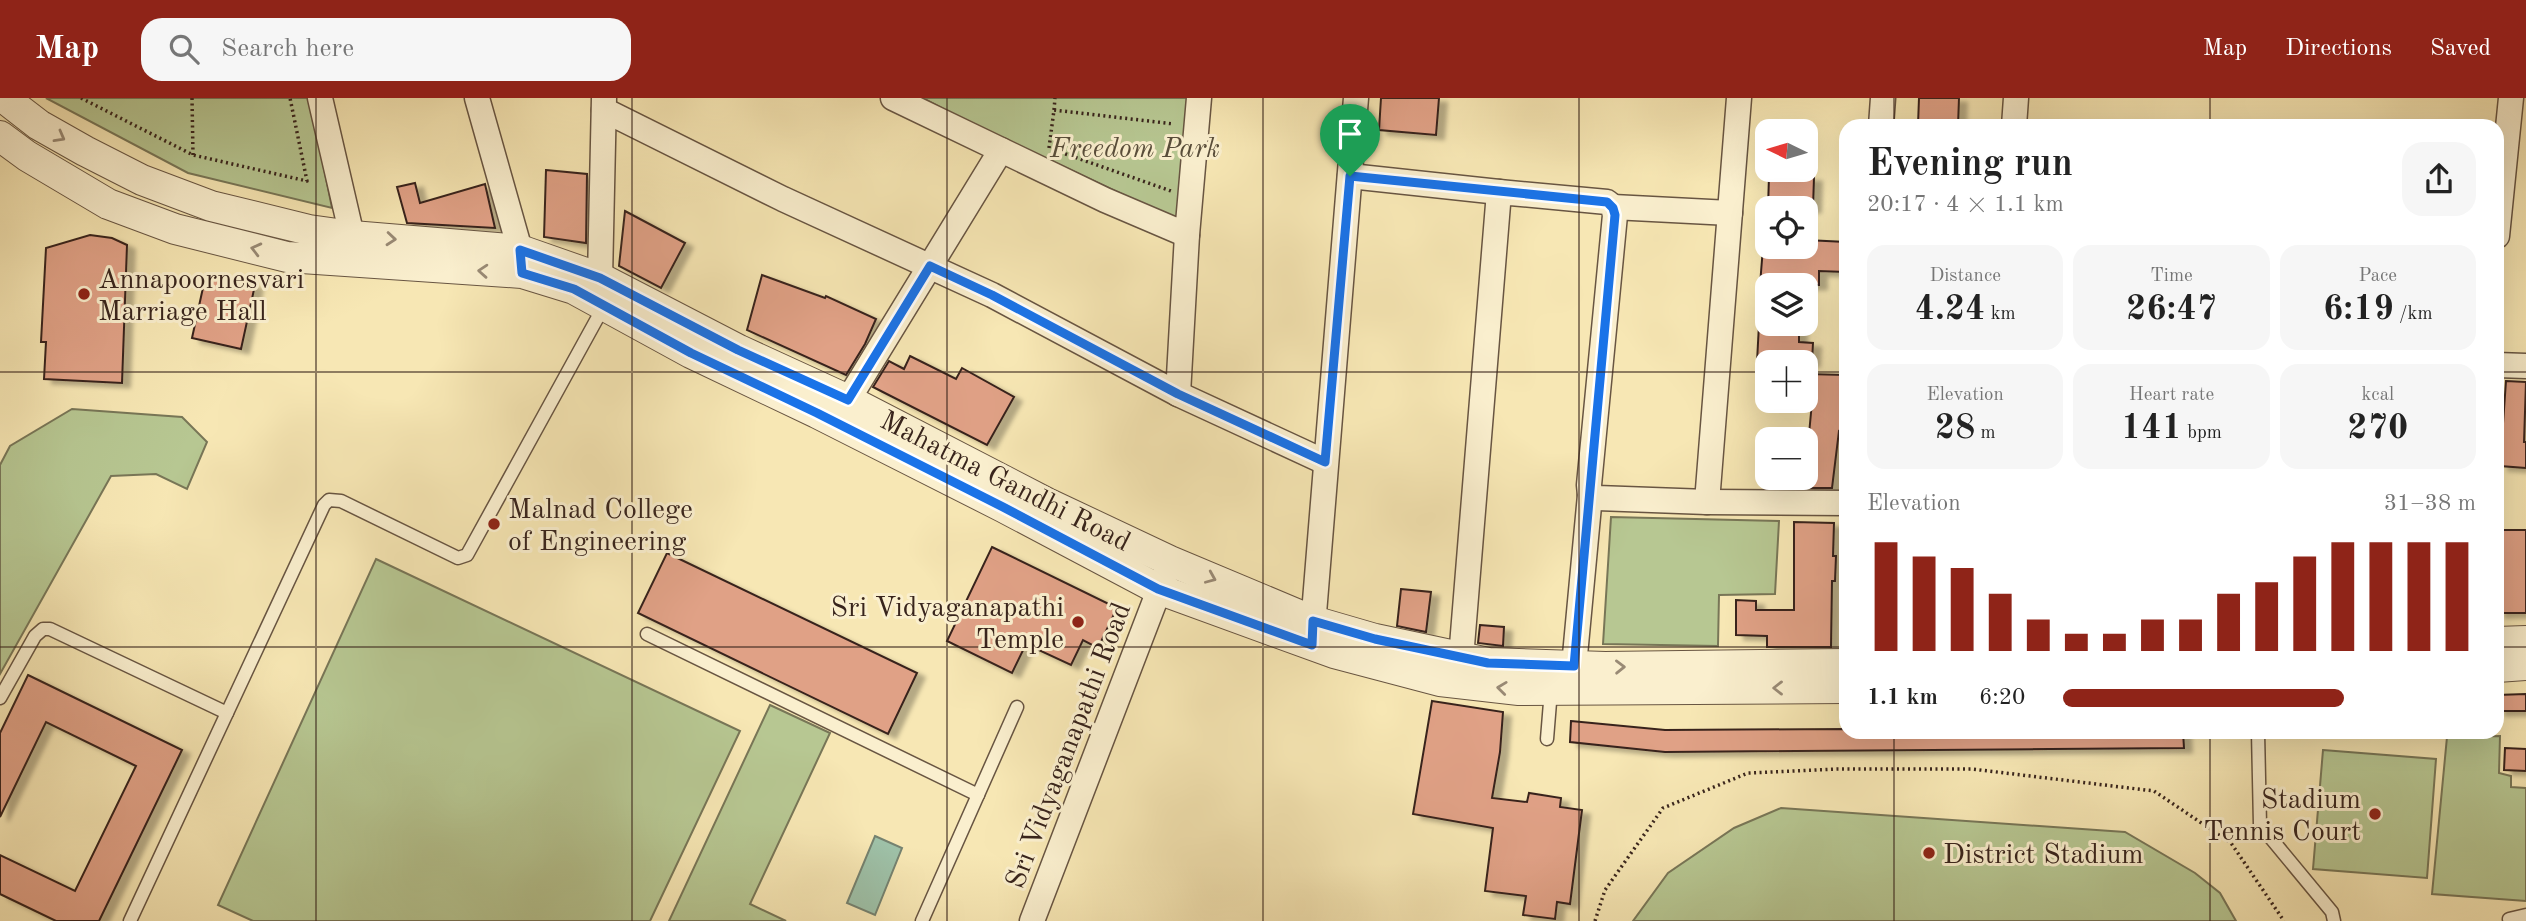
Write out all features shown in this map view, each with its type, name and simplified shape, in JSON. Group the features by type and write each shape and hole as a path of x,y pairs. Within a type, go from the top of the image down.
{"street":[{"name":"Mahatma Gandhi Road","path":"4,98 40,125 142,180 211,206 309,230 521,262 615,299 738,350 848,400 1047,503 1170,561 1312,633 1375,639 1488,663 1574,666 1839,664"},
{"path":"320,98 352,236"},
{"path":"477,98 521,262"},
{"path":"893,98 1105,200 1187,235"},
{"path":"1178,394 1187,235 1199,98"},
{"path":"1312,633 1356,98"},
{"path":"1707,502 1739,98"},
{"path":"1882,119 1883,98"},
{"path":"2014,119 2016,98"},
{"path":"2504,133 2511,98"},
{"path":"604,104 783,199 992,295 1178,394 1325,462"},
{"path":"604,104 615,299"},
{"name":"Mahatma Gandhi Road","path":"0,136 27,156 108,204 175,229 287,257 521,262"},
{"path":"848,400 1000,150"},
{"path":"1350,176 1607,202 1613,208 1615,215 1574,666"},
{"path":"1461,658 1499,192"},
{"path":"1613,208 1730,213"},
{"name":"Mahatma Gandhi Road","path":"615,299 691,353 817,413 1158,589 1312,633 1440,681 1520,690 1839,688"},
{"path":"2504,365 2526,366"},
{"path":"1590,495 1597,498 1707,502 1839,503"},
{"name":"Sri Vidyaganapathi Road","path":"1032,921 1170,561"},
{"path":"2504,642 2526,640"},
{"path":"2504,667 2526,665"}],"lane":[{"path":"130,921 324,505 329,500 341,501 458,558 467,555 615,299"},
{"path":"0,698 35,636 43,629 50,629 227,713"},
{"path":"647,634 978,795"},
{"path":"1547,739 1551,690"},
{"path":"922,921 1017,706"},
{"path":"2258,739 2260,825 2332,912 2334,921"},
{"path":"2509,919 2526,915"}],"path":[{"path":"81,98 193,155 307,181 290,98"},
{"path":"192,98 193,155"},
{"path":"1049,148 1055,98"},
{"path":"1054,110 1177,124"},
{"path":"1037,142 1171,192 1172,178"},
{"path":"1595,921 1605,890 1663,808 1748,773 1839,769 1972,769 2154,791 2231,843 2284,921"}],"green space":[{"path":"46,98 310,98 332,208 188,173"},
{"name":"Freedom Park","path":"923,98 1189,98 1177,220 958,117"},
{"path":"72,409 182,417 207,442 187,489 156,474 111,476 0,674 0,465 10,446"},
{"path":"1611,517 1779,521 1775,594 1719,595 1718,646 1603,644"},
{"path":"376,559 740,731 650,921 253,921 218,905"},
{"path":"770,705 830,733 750,904 786,921 669,921"},
{"path":"2447,739 2500,739 2499,773 2511,776 2511,787 2526,788 2526,901 2432,894"},
{"name":"Stadium Tennis Court","path":"2323,750 2436,759 2427,878 2313,869"},
{"name":"District Stadium","path":"1781,808 2125,832 2195,873 2220,893 2236,921 1633,921 1668,873 1734,828"}],"shaded area":[{"path":"875,836 902,848 875,915 847,903"}],"building":[{"path":"1381,98 1439,98 1436,135 1379,130"},
{"path":"1919,98 1959,98 1958,119 1918,119"},
{"path":"546,170 587,174 586,243 544,237"},
{"path":"1769,182 1814,182 1813,196 1768,196"},
{"path":"415,183 420,203 485,184 495,228 407,223 397,187"},
{"path":"625,211 685,243 661,288 619,266"},
{"name":"Annapoornesvari Marriage Hall","path":"90,235 112,238 127,245 122,383 44,379 46,342 41,342 46,248"},
{"path":"1818,241 1839,242 1839,272 1819,271 1819,285 1818,273 1761,273 1762,259 1818,259"},
{"path":"206,274 255,285 241,349 192,338"},
{"path":"762,275 825,298 826,296 876,319 865,344 846,375 747,330"},
{"path":"1758,336 1799,336 1799,342 1813,343 1813,350 1758,350"},
{"path":"910,356 956,379 962,368 1014,397 987,445 873,387 889,361 904,369"},
{"path":"1818,374 1839,375 1839,431 1832,488 1818,488 1818,427 1810,427 1811,413 1818,413"},
{"path":"2506,381 2526,382 2526,468 2504,466"},
{"path":"1794,522 1834,523 1833,556 1836,556 1835,581 1832,581 1831,647 1767,647 1767,636 1736,635 1736,600 1756,601 1756,610 1794,610"},
{"path":"2504,530 2526,530 2526,613 2504,613"},
{"path":"992,547 1117,608 1098,648 1083,640 1071,665 1026,644 1012,673 947,641"},
{"path":"667,553 917,673 888,734 638,613"},
{"path":"1401,589 1431,592 1426,632 1397,626"},
{"path":"1480,625 1504,627 1503,646 1478,643"},
{"path":"28,675 182,750 99,921 56,921 0,894 0,855 75,891 136,766 46,722 0,817 0,733"},
{"path":"2526,694 2526,711 2504,711 2504,695"},
{"path":"1432,701 1503,712 1492,798 1527,802 1529,793 1561,798 1560,807 1582,810 1570,904 1557,902 1555,919 1523,915 1526,896 1485,891 1493,828 1413,814"},
{"path":"1571,721 1665,730 1839,729 1839,739 2183,739 2184,748 1665,752 1570,742"},
{"path":"2505,748 2526,749 2526,771 2504,770"}],"place":[{"name":"Annapoornesvari Marriage Hall","path":"84,294"},
{"name":"Malnad College of Engineering","path":"494,524"},
{"name":"Sri Vidyaganapathi Temple","path":"1078,622"},
{"name":"Stadium Tennis Court","path":"2375,814"},
{"name":"District Stadium","path":"1929,853"}],"route":[{"path":"1350,176 1607,202 1613,208 1615,215 1574,666 1488,663 1375,639 1313,621 1312,645 1158,589 817,413 691,353 574,289 522,273 520,250 600,278 738,350 848,400 930,266 992,295 1178,394 1325,462 1350,176"}]}
